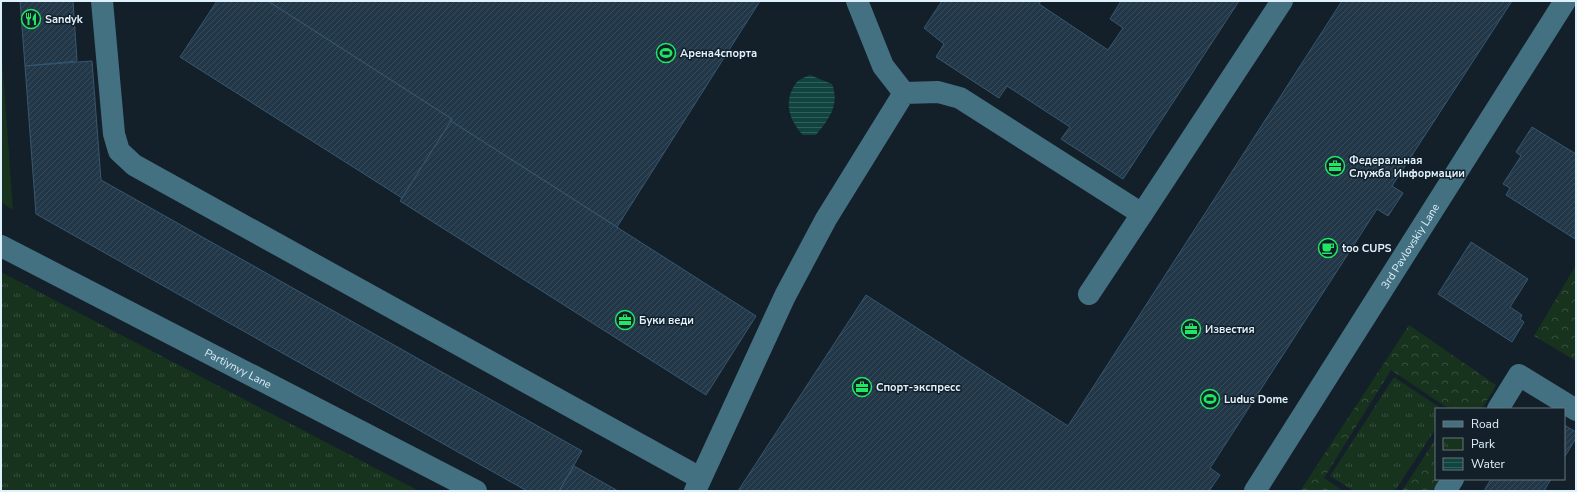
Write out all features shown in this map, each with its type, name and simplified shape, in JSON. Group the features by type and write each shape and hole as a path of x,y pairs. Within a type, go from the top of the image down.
{"street":[{"path":"102,1 114,134 119,151 134,165 698,485 785,296 826,219 904,93"},
{"path":"857,1 884,66 904,93"},
{"path":"1090,294 1282,1"},
{"name":"3rd Pavlovskiy Lane","path":"1255,491 1565,1"},
{"path":"904,93 938,92 960,98 1142,214"},
{"name":"Partiynyy Lane","path":"1,246 476,491"},
{"path":"1499,408 1519,375 1576,410"},
{"path":"1445,491 1452,480"}],"green space":[{"path":"1,45 13,210 1,202"},
{"path":"1576,265 1576,361 1534,336"},
{"path":"1,272 419,491 1,491"},
{"path":"1409,325 1496,385 1483,408 1448,408 1391,370 1324,478 1343,491 1300,491"},
{"path":"1394,377 1440,408 1435,408 1435,430 1395,491 1354,491 1330,476"},
{"path":"1435,440 1435,480 1438,480 1432,491 1402,491"}],"water":[{"path":"810,75 832,84 835,99 829,117 816,135 803,135 791,117 789,103 792,90 796,83"}],"building":[{"path":"20,1 73,1 77,61 25,66"},
{"path":"217,1 268,1 452,119 402,198 180,57"},
{"path":"268,1 760,1 617,227 451,121 452,119"},
{"path":"942,1 1041,1 1039,4 1108,50 1123,28 1110,19 1121,1 1239,1 1123,179 1061,139 1070,127 1007,86 999,98 936,57 944,44 924,28"},
{"path":"1342,1 1512,1 1392,186 1403,193 1388,216 1377,209 1210,468 1220,475 1209,491 738,491 866,295 1068,426"},
{"path":"92,61 101,180 582,451 559,491 527,491 36,214 25,66"},
{"path":"451,121 756,316 706,395 400,201"},
{"path":"1532,127 1576,154 1575,239 1506,195 1510,188 1503,184 1521,156 1516,152"},
{"path":"1471,242 1528,279 1510,307 1522,315 1520,319 1524,322 1512,342 1438,294"},
{"path":"1565,426 1576,432 1576,438 1565,456"},
{"path":"574,466 618,491 559,491"},
{"path":"1490,480 1550,480 1544,491 1484,491"}],"place":[{"name":"Sandyk","path":"31,19"},
{"name":"Арена4спорта","path":"666,53"},
{"name":"Федеральная Служба Информации","path":"1335,166"},
{"name":"too CUPS","path":"1328,248"},
{"name":"Буки веди","path":"625,320"},
{"name":"Известия","path":"1191,329"},
{"name":"Спорт-экспресс","path":"862,387"},
{"name":"Ludus Dome","path":"1210,399"}]}
